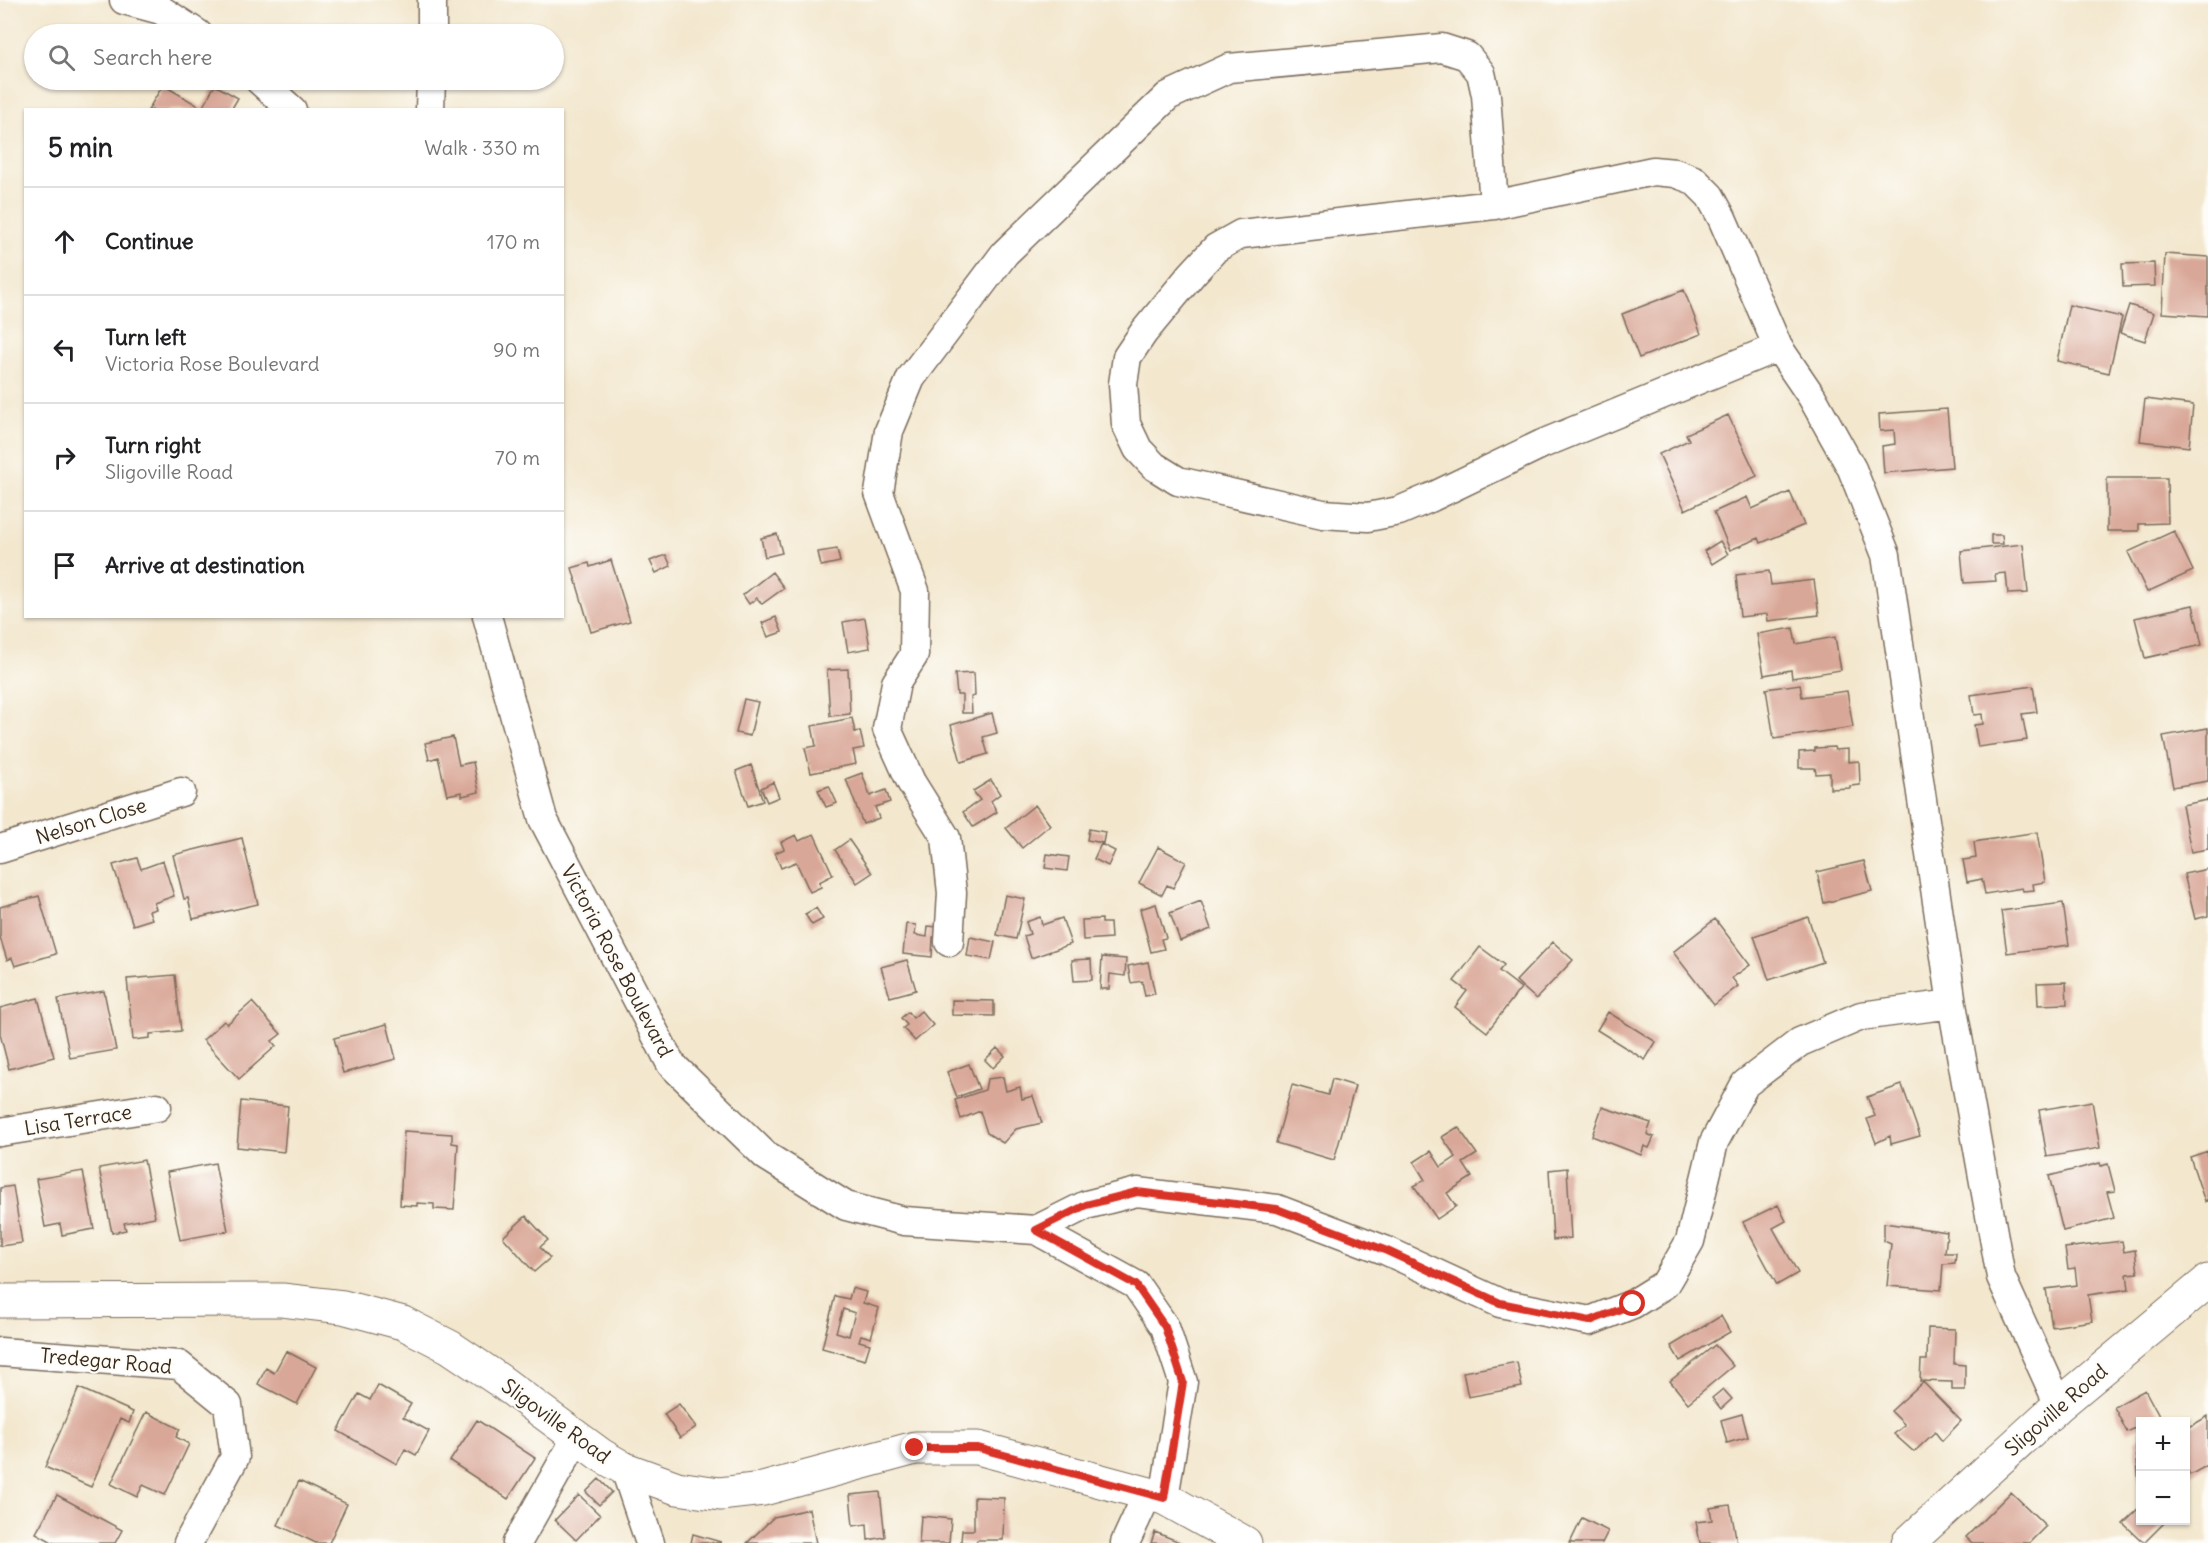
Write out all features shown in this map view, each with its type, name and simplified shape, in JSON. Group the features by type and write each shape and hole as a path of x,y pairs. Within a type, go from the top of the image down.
{"street":[{"path":"124,0 161,10 183,24"},
{"path":"432,0 432,24"},
{"path":"949,942 952,893 946,838 911,782 887,729 896,683 914,656 915,591 879,492 889,431 911,378 1005,253 1168,96 1229,68 1442,48 1467,56 1481,73 1486,94 1494,205"},
{"path":"270,90 290,108"},
{"path":"430,108 431,90"},
{"path":"1778,347 1542,444 1399,511 1368,517 1323,514 1178,481 1154,466 1138,449 1126,424 1123,384 1127,357 1165,307 1216,248 1241,234 1494,205 1653,171 1675,172 1694,180 1710,196 1722,218 1778,347 1812,397 1851,469 1886,555 1952,1004 2001,1277 2059,1405"},
{"name":"Victoria Rose Boulevard","path":"488,618 543,819 671,1064 766,1156 846,1206 904,1221 1036,1230 1136,1285 1165,1327 1183,1382 1156,1495 1125,1543"},
{"name":"Nelson Close","path":"0,849 182,792"},
{"path":"1036,1230 1086,1205 1137,1192 1277,1209 1387,1251 1500,1303 1590,1321 1633,1304 1665,1284 1690,1241 1714,1142 1745,1084 1800,1042 1861,1016 1952,1004"},
{"name":"Lisa Terrace","path":"0,1132 157,1107"},
{"name":"Sligoville Road","path":"1908,1543 2059,1405 2208,1281"},
{"name":"Sligoville Road","path":"0,1301 282,1300 343,1307 403,1323 450,1347 601,1455 625,1468 677,1488 720,1494 763,1489 915,1448 978,1448 1156,1495 1245,1543"},
{"name":"Tredegar Road","path":"0,1352 179,1365 228,1405 236,1457 188,1543"},
{"path":"517,1543 577,1437"},
{"path":"625,1468 650,1543"}],"building":[{"path":"160,90 171,90 202,108 149,108"},
{"path":"212,90 224,90 238,98 232,108 202,108"},
{"path":"2165,254 2208,257 2208,316 2162,313"},
{"path":"2154,263 2155,286 2123,287 2122,264"},
{"path":"1684,290 1701,334 1639,358 1622,314"},
{"path":"2069,305 2122,317 2109,373 2057,361"},
{"path":"2129,305 2154,313 2145,341 2120,333"},
{"path":"2145,399 2193,405 2189,447 2140,441"},
{"path":"1947,409 1952,467 1884,473 1882,446 1895,444 1894,430 1880,431 1879,414"},
{"path":"1728,415 1757,476 1685,510 1659,454 1689,440 1686,434"},
{"path":"2107,478 2167,478 2168,523 2139,524 2139,531 2107,531"},
{"path":"1790,492 1804,525 1761,543 1759,538 1730,550 1714,512 1747,497 1752,509"},
{"path":"2174,531 2193,571 2147,592 2128,552"},
{"path":"777,534 782,553 765,557 761,538"},
{"path":"1991,535 2002,535 2003,544 1991,544"},
{"path":"1720,541 1728,554 1712,564 1704,551"},
{"path":"2023,544 2028,593 2008,594 2006,573 1995,574 1996,581 1964,583 1961,551"},
{"path":"837,549 840,562 821,566 818,552"},
{"path":"666,555 671,566 656,573 650,561"},
{"path":"611,560 630,621 591,632 572,568 589,563 590,567"},
{"path":"1769,571 1771,585 1814,580 1819,615 1768,621 1767,614 1740,617 1736,575"},
{"path":"772,572 784,588 762,604 757,598 749,604 743,595"},
{"path":"2193,605 2202,645 2145,658 2135,618"},
{"path":"776,617 782,632 768,637 762,623"},
{"path":"865,618 870,648 848,652 843,622"},
{"path":"1793,628 1796,644 1835,637 1841,670 1792,678 1791,670 1764,675 1757,634"},
{"path":"848,669 850,714 830,716 827,670"},
{"path":"974,673 975,696 971,697 972,713 962,713 962,695 957,695 955,674"},
{"path":"1800,684 1802,697 1847,691 1853,727 1774,739 1766,689"},
{"path":"2033,686 2037,712 2022,714 2027,740 1978,747 1974,725 1983,724 1982,714 1974,715 1971,695"},
{"path":"744,699 758,702 750,736 736,733"},
{"path":"992,713 997,733 983,737 988,754 961,762 951,725"},
{"path":"852,718 855,732 860,731 864,748 853,750 856,764 811,773 805,748 816,746 812,726"},
{"path":"2208,728 2208,781 2173,787 2163,736"},
{"path":"453,737 459,765 473,762 479,792 462,796 462,792 447,795 438,757 429,760 425,743"},
{"path":"1834,747 1835,750 1848,749 1848,762 1859,761 1860,785 1830,789 1830,773 1816,774 1815,768 1799,768 1799,752"},
{"path":"751,765 763,801 748,806 736,771"},
{"path":"862,773 870,796 886,790 890,802 875,807 879,818 863,824 846,779"},
{"path":"991,780 1000,794 991,801 997,812 973,827 963,812 980,800 973,791"},
{"path":"773,782 779,797 767,802 761,788"},
{"path":"829,786 837,803 826,807 818,790"},
{"path":"2208,800 2208,849 2191,852 2182,805"},
{"path":"1035,805 1050,825 1022,848 1006,828"},
{"path":"1089,829 1105,832 1103,843 1087,840"},
{"path":"2037,832 2045,882 2033,884 2034,890 2023,891 2022,888 1985,894 1982,879 1967,882 1963,860 1976,858 1974,842"},
{"path":"814,834 833,875 819,882 821,887 810,892 796,862 781,868 775,853 784,849 781,842 796,835 799,841"},
{"path":"242,838 258,904 193,919 188,898 184,899 173,855"},
{"path":"849,840 872,873 857,883 835,850"},
{"path":"1101,844 1115,851 1108,866 1094,859"},
{"path":"1158,847 1186,862 1173,888 1167,885 1162,895 1139,883"},
{"path":"1047,854 1069,857 1067,871 1045,868"},
{"path":"137,858 141,869 163,861 174,896 154,903 156,909 149,911 152,919 133,925 113,865"},
{"path":"1864,861 1872,891 1824,903 1817,872"},
{"path":"2208,869 2208,916 2195,919 2184,874"},
{"path":"1005,895 1025,899 1016,939 997,935"},
{"path":"39,896 56,954 15,966 12,958 7,960 0,937 0,907"},
{"path":"1201,901 1211,929 1180,941 1170,913"},
{"path":"2063,903 2069,945 2007,953 2001,911"},
{"path":"1156,904 1166,938 1161,939 1164,949 1151,952 1140,909"},
{"path":"816,908 823,919 812,925 805,914"},
{"path":"1040,917 1042,925 1062,918 1071,944 1031,958 1024,936 1030,934 1026,922"},
{"path":"1808,917 1823,962 1769,980 1754,936"},
{"path":"1102,919 1102,923 1110,923 1111,938 1083,940 1082,920"},
{"path":"1715,919 1750,965 1732,978 1738,986 1714,1005 1673,952"},
{"path":"906,924 916,925 915,935 927,937 928,926 938,927 938,937 933,937 932,957 903,954"},
{"path":"970,937 995,942 991,960 967,956"},
{"path":"1553,942 1573,960 1536,999 1516,981"},
{"path":"1480,947 1504,965 1499,971 1521,988 1487,1032 1455,1007 1467,991 1454,981"},
{"path":"1102,957 1126,959 1125,976 1110,974 1109,989 1100,989"},
{"path":"1091,959 1092,980 1074,981 1072,960"},
{"path":"907,960 916,990 890,997 881,967"},
{"path":"1148,962 1155,994 1145,996 1142,981 1131,983 1128,966"},
{"path":"175,975 181,1031 150,1034 150,1038 133,1040 127,979"},
{"path":"2066,982 2067,1004 2038,1005 2037,983"},
{"path":"104,991 116,1050 70,1058 58,999"},
{"path":"38,998 54,1057 9,1069 0,1034 0,1008"},
{"path":"952,1000 994,1001 994,1016 952,1015"},
{"path":"252,1002 281,1034 272,1041 276,1046 239,1079 203,1040 224,1021 227,1024"},
{"path":"921,1011 933,1025 915,1041 903,1028 907,1025 901,1018 908,1012 913,1018"},
{"path":"1608,1012 1656,1042 1645,1060 1597,1030"},
{"path":"387,1024 396,1059 343,1073 334,1038"},
{"path":"997,1048 1005,1056 993,1068 985,1060"},
{"path":"969,1064 979,1089 957,1097 947,1072"},
{"path":"1003,1077 1006,1091 1020,1087 1022,1099 1033,1096 1042,1123 1016,1129 1003,1143 987,1133 980,1111 961,1119 955,1100 985,1090 987,1079"},
{"path":"1332,1079 1355,1086 1334,1160 1276,1143 1292,1085 1328,1095"},
{"path":"1902,1085 1920,1136 1891,1144 1890,1136 1876,1143 1867,1119 1875,1116 1867,1097"},
{"path":"241,1101 288,1106 284,1152 237,1147"},
{"path":"2092,1101 2100,1148 2047,1157 2039,1110"},
{"path":"1602,1107 1651,1123 1647,1134 1654,1137 1649,1148 1644,1146 1641,1155 1592,1136"},
{"path":"1458,1127 1477,1154 1463,1163 1472,1177 1447,1193 1456,1206 1437,1219 1414,1186 1425,1180 1414,1162 1431,1151 1441,1167 1456,1157 1442,1137"},
{"path":"404,1131 452,1134 452,1143 458,1144 454,1210 434,1209 434,1204 400,1205"},
{"path":"2208,1151 2208,1200 2205,1202 2190,1157"},
{"path":"144,1160 155,1217 124,1223 126,1230 112,1233 99,1168"},
{"path":"215,1163 228,1231 180,1240 167,1172"},
{"path":"2100,1163 2101,1166 2108,1164 2115,1191 2107,1192 2114,1218 2063,1231 2049,1176"},
{"path":"1567,1168 1571,1238 1553,1240 1549,1170"},
{"path":"83,1171 94,1229 62,1235 60,1224 45,1227 36,1179"},
{"path":"13,1186 22,1243 0,1246 0,1188"},
{"path":"1778,1205 1786,1221 1773,1228 1798,1273 1777,1285 1743,1222"},
{"path":"526,1216 548,1240 540,1247 550,1258 534,1272 503,1237"},
{"path":"1884,1223 1947,1232 1945,1253 1956,1253 1955,1263 1943,1264 1941,1290 1887,1286 1891,1244 1884,1241"},
{"path":"2122,1241 2124,1252 2135,1250 2138,1273 2127,1274 2129,1289 2088,1295 2092,1321 2052,1327 2046,1289 2077,1285 2075,1268 2068,1269 2065,1248"},
{"path":"852,1288 866,1292 863,1303 879,1308 871,1338 861,1335 859,1341 870,1344 865,1360 822,1348 835,1296 849,1299","holes":["843,1309 855,1313 849,1336 836,1332"]},
{"path":"1721,1316 1730,1332 1680,1361 1671,1346"},
{"path":"1928,1328 1955,1329 1954,1364 1965,1365 1965,1390 1952,1390 1952,1382 1920,1381 1921,1360 1927,1360"},
{"path":"1715,1345 1733,1366 1688,1403 1670,1381"},
{"path":"286,1351 316,1367 297,1404 258,1384 266,1368 274,1373"},
{"path":"1517,1362 1522,1387 1468,1397 1463,1372"},
{"path":"1923,1382 1961,1421 1942,1441 1935,1432 1914,1452 1894,1434 1905,1425 1891,1411"},
{"path":"378,1385 411,1404 403,1417 429,1431 416,1455 405,1449 397,1464 338,1431 359,1394 370,1400"},
{"path":"79,1388 133,1412 129,1423 120,1419 91,1487 45,1467"},
{"path":"1723,1389 1732,1399 1721,1409 1712,1398"},
{"path":"2145,1390 2159,1416 2136,1417 2136,1428 2127,1432 2114,1407"},
{"path":"679,1404 696,1427 680,1438 664,1414"},
{"path":"146,1412 180,1429 176,1437 189,1444 165,1495 143,1485 137,1497 111,1484"},
{"path":"1742,1414 1748,1437 1727,1443 1721,1420"},
{"path":"2208,1416 2208,1465 2190,1475 2190,1471 2190,1427"},
{"path":"477,1420 535,1458 508,1499 450,1461"},
{"path":"599,1479 612,1492 599,1505 586,1492"},
{"path":"299,1481 347,1504 329,1543 316,1543 278,1525"},
{"path":"880,1492 885,1537 868,1540 867,1524 853,1526 850,1495"},
{"path":"2011,1492 2046,1526 2029,1543 1972,1543 1966,1537"},
{"path":"57,1495 122,1530 115,1543 54,1543 36,1533"},
{"path":"579,1495 600,1515 576,1540 555,1520"},
{"path":"974,1497 1004,1498 1003,1540 961,1542 962,1530 974,1530"},
{"path":"1730,1505 1737,1543 1700,1543 1696,1522 1712,1520 1710,1508"},
{"path":"809,1509 816,1543 747,1543 774,1517"},
{"path":"2136,1511 2136,1525 2162,1525 2144,1543 2123,1523"},
{"path":"921,1516 951,1519 949,1543 919,1543"},
{"path":"1582,1518 1608,1531 1602,1543 1570,1543"},
{"path":"1155,1532 1182,1543 1151,1543"},
{"path":"693,1534 721,1542 721,1543 691,1543"}],"route":[{"path":"915,1448 978,1448 1164,1498 1183,1382 1165,1327 1136,1285 1036,1230 1086,1205 1137,1192 1277,1209 1387,1251 1500,1303 1590,1321 1633,1304"}]}
